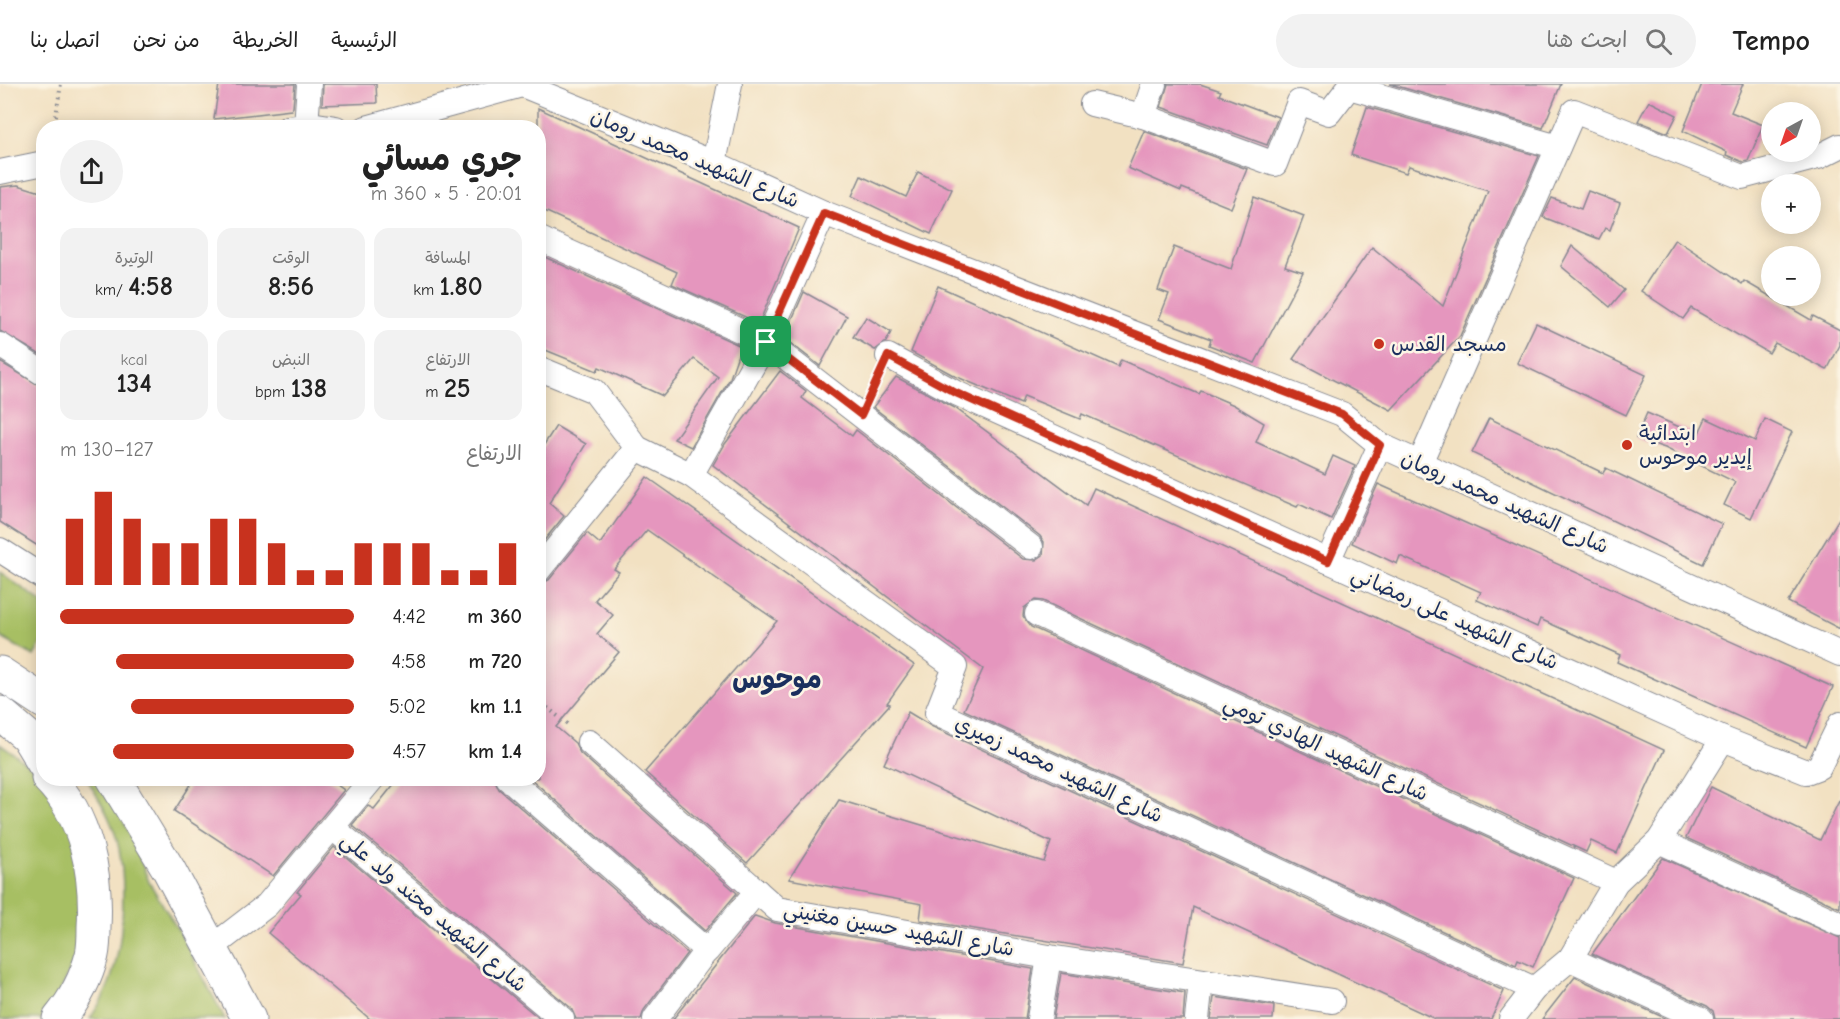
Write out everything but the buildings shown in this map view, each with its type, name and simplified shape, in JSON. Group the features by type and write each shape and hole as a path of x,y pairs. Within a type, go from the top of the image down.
{"highway":[{"path":"0,673 36,697"},
{"path":"0,713 27,736 36,752"},
{"path":"0,737 36,764"},
{"path":"55,786 85,837 96,893 93,954 74,1001 59,1019"},
{"path":"118,786 169,870 249,1019"}],"street":[{"path":"299,120 309,84"},
{"path":"714,163 730,84"},
{"path":"1143,116 1154,84"},
{"name":"شارع الشهيد محمد رومان","path":"395,120 522,85 714,163 824,213 1342,414 1380,445 1840,654"},
{"path":"1092,104 1143,116 1275,164 1299,102 1329,113 1349,87 1558,147"},
{"path":"1420,463 1574,111 1742,177 1818,157 1840,146"},
{"path":"0,172 36,165"},
{"path":"691,475 766,342 824,213"},
{"path":"546,242 766,342 1031,547"},
{"path":"0,345 36,369"},
{"name":"شارع الشهيد على رمضاني","path":"888,356 956,393 1724,739 1806,772 1819,768 1840,724"},
{"name":"شارع الشهيد محمد زميري","path":"546,371 594,391 637,448 691,475 955,667 937,713 1534,989"},
{"path":"1328,561 1380,445"},
{"path":"546,561 637,448"},
{"path":"0,550 36,573"},
{"name":"شارع الشهيد الهادي تومي","path":"1037,614 1616,882"},
{"path":"1511,1019 1534,989 1570,960 1616,882 1659,841 1724,739"},
{"name":"شارع الشهيد حسين مغنيني","path":"589,742 777,909 1049,957 1332,1001"},
{"path":"210,948 267,905 333,828 359,786"},
{"path":"517,786 706,951"},
{"name":"شارع الشهيد محند ولد علي","path":"333,828 562,1019"},
{"path":"1659,841 1840,924"},
{"path":"655,1019 706,951 757,891"},
{"path":"1039,1019 1049,957"},
{"path":"1570,960 1701,1019"},
{"path":"1197,1019 1202,981"}],"path":[{"path":"55,120 61,84"},
{"path":"546,707 589,742"}],"green space":[{"path":"0,572 36,598 36,652 34,656 0,637"},
{"path":"0,744 33,768 36,772 36,786 46,786 75,827 89,928 48,1019 0,1019"},
{"path":"91,786 106,786 135,845 149,882 180,933 225,1019 90,1019 106,991 112,973 121,930 123,907 121,861 117,841 106,812"}],"place":[{"name":"مسجد القدس","path":"1379,344"},
{"name":"ابتدائية إيدير موحوس","path":"1627,445"}],"district":[{"name":"موحوس","path":"777,679"}],"route":[{"path":"824,213 1342,414 1380,445 1328,561 956,393 888,356 861,415 766,342 824,213"}]}
